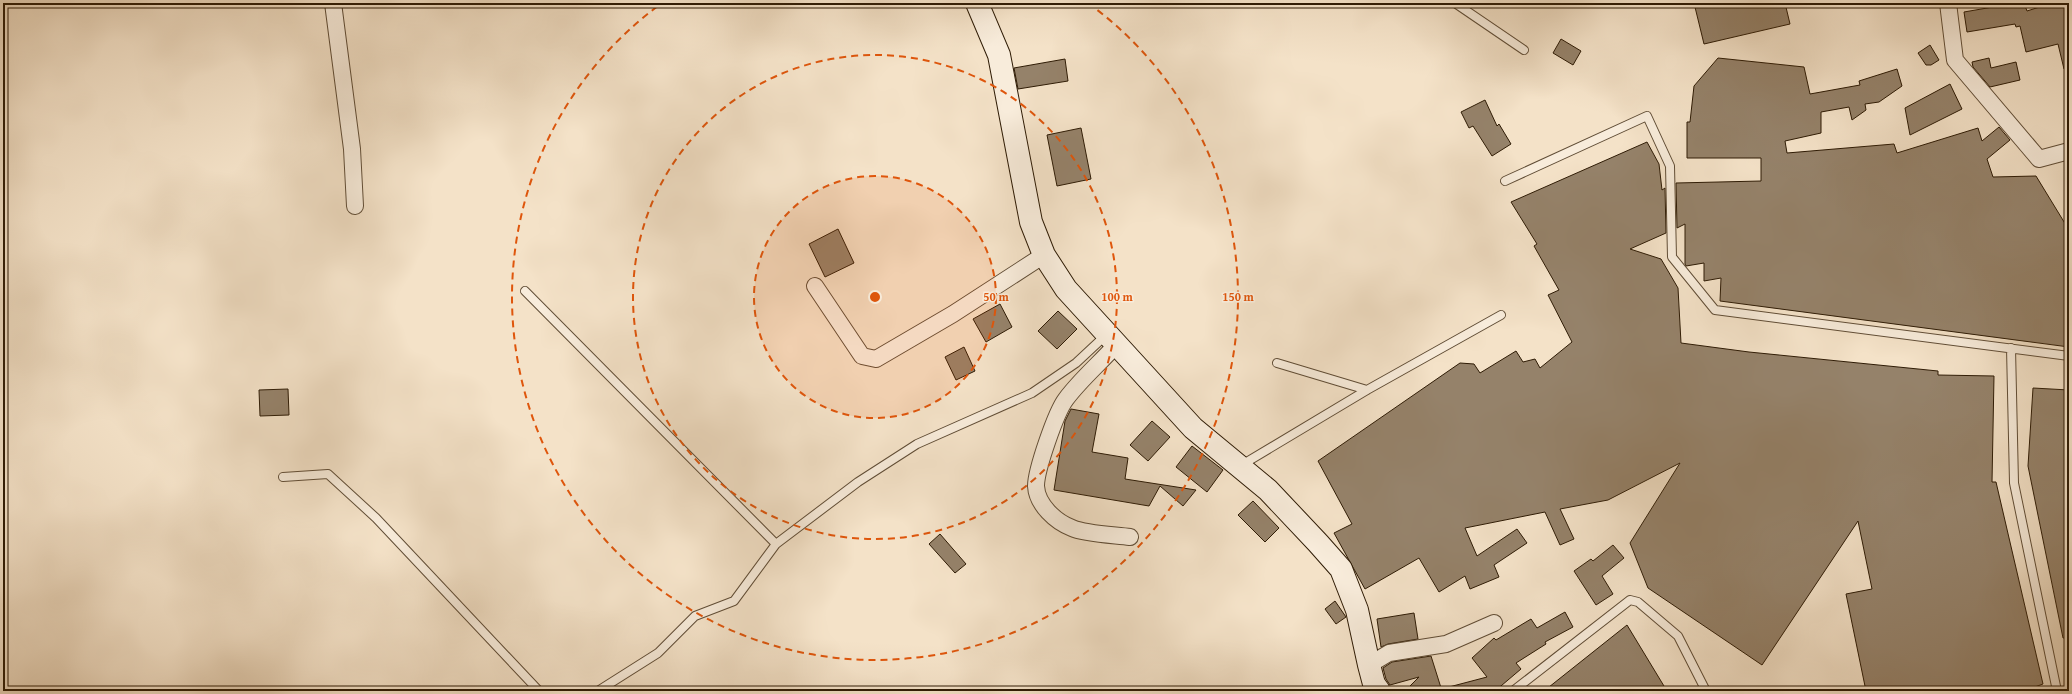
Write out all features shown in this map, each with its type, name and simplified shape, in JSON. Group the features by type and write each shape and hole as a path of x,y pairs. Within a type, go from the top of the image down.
{"street":[{"path":"333,3 341,80 352,149 355,206"},
{"path":"977,3 999,55 1031,222 1044,255 1066,289 1193,428 1268,490 1318,543 1340,570 1357,610 1369,665 1374,684 1378,691"},
{"path":"1948,3 1955,60 2039,159 2069,151"},
{"path":"815,286 862,356 876,359 954,314 1044,255"},
{"path":"1111,340 1066,400 1058,415 1047,444 1036,486 1042,502 1054,518 1073,529 1130,537"},
{"path":"1369,665 1389,653 1446,644 1494,623"}],"lane":[{"path":"1455,3 1524,50"},
{"path":"1505,180 1647,116 1670,166 1672,257 1715,310 2069,356"},
{"path":"525,291 776,544"},
{"path":"1240,466 1367,390 1501,315"},
{"path":"598,691 658,653 695,616 734,601 776,544 858,482 917,444 1032,394 1111,340"},
{"path":"2012,348 2014,483 2057,691"},
{"path":"1277,363 1367,390"},
{"path":"283,477 328,474 376,518 539,691"},
{"path":"1513,691 1626,602 1634,600 1678,636 1706,691"}],"building":[{"path":"1694,3 1785,3 1790,24 1704,44"},
{"path":"2024,3 2027,11 2052,3 2069,3 2069,69 2064,69 2058,44 2026,52 2020,26 2016,27 2015,24 1967,32 1964,12"},
{"path":"1561,39 1581,51 1573,65 1553,53"},
{"path":"1930,45 1939,60 1931,65 1926,65 1918,53"},
{"path":"1718,58 1804,67 1810,94 1860,85 1859,81 1897,69 1902,86 1879,102 1865,104 1866,110 1852,120 1849,107 1821,112 1821,133 1785,141 1787,153 1894,144 1897,153 1978,128 1982,141 1999,127 2010,140 1987,159 1993,177 2036,176 2069,230 2069,347 1720,301 1721,278 1704,281 1704,263 1686,266 1685,264 1685,224 1677,228 1676,183 1761,181 1761,158 1687,158 1687,122 1690,122 1694,86"},
{"path":"1989,58 1991,68 2016,62 2020,80 1990,87 1973,67 1972,62"},
{"path":"1065,59 1068,81 1018,89 1014,68"},
{"path":"1950,84 1962,109 1910,135 1905,108"},
{"path":"1485,100 1497,126 1499,124 1511,144 1492,156 1473,126 1469,128 1461,112"},
{"path":"1081,128 1091,179 1057,186 1047,135"},
{"path":"1647,142 1659,164 1662,190 1665,188 1666,233 1630,249 1661,259 1678,288 1681,343 1749,352 1938,371 1938,375 1994,376 1992,482 1996,482 2043,684 2024,691 1866,691 1846,594 1872,589 1858,521 1762,665 1648,588 1630,543 1680,463 1608,500 1560,509 1574,539 1560,545 1545,512 1465,528 1477,556 1517,529 1527,543 1494,565 1499,577 1470,589 1465,576 1439,592 1419,558 1365,589 1334,533 1352,524 1318,461 1460,363 1474,364 1480,373 1516,351 1523,362 1535,359 1540,368 1572,342 1548,295 1559,290 1534,246 1537,244 1511,202"},
{"path":"838,229 854,263 825,277 809,244"},
{"path":"1000,304 1012,327 986,342 973,319"},
{"path":"1058,311 1077,329 1057,349 1038,331"},
{"path":"964,347 975,371 956,380 945,357"},
{"path":"2033,388 2069,390 2069,638 2063,638 2028,466"},
{"path":"288,389 289,415 260,416 259,390"},
{"path":"1071,409 1099,414 1092,452 1128,458 1125,479 1196,490 1183,506 1160,486 1149,506 1054,490 1065,421"},
{"path":"1152,421 1170,437 1148,461 1130,445"},
{"path":"1192,446 1223,470 1207,492 1176,467"},
{"path":"1253,501 1279,528 1265,542 1238,515"},
{"path":"940,534 966,564 955,573 929,544"},
{"path":"1613,545 1624,558 1602,576 1613,594 1596,605 1574,571 1591,559 1593,561"},
{"path":"1335,601 1346,617 1336,624 1325,609"},
{"path":"1565,612 1573,627 1545,642 1546,644 1516,663 1521,669 1495,691 1450,691 1449,687 1487,677 1472,658 1494,638 1496,640 1531,619 1537,628"},
{"path":"1414,613 1418,639 1388,644 1381,647 1377,619"},
{"path":"1627,625 1667,691 1544,691"},
{"path":"1431,656 1442,691 1405,691 1419,677 1390,685 1386,679 1383,668 1392,662"}]}
